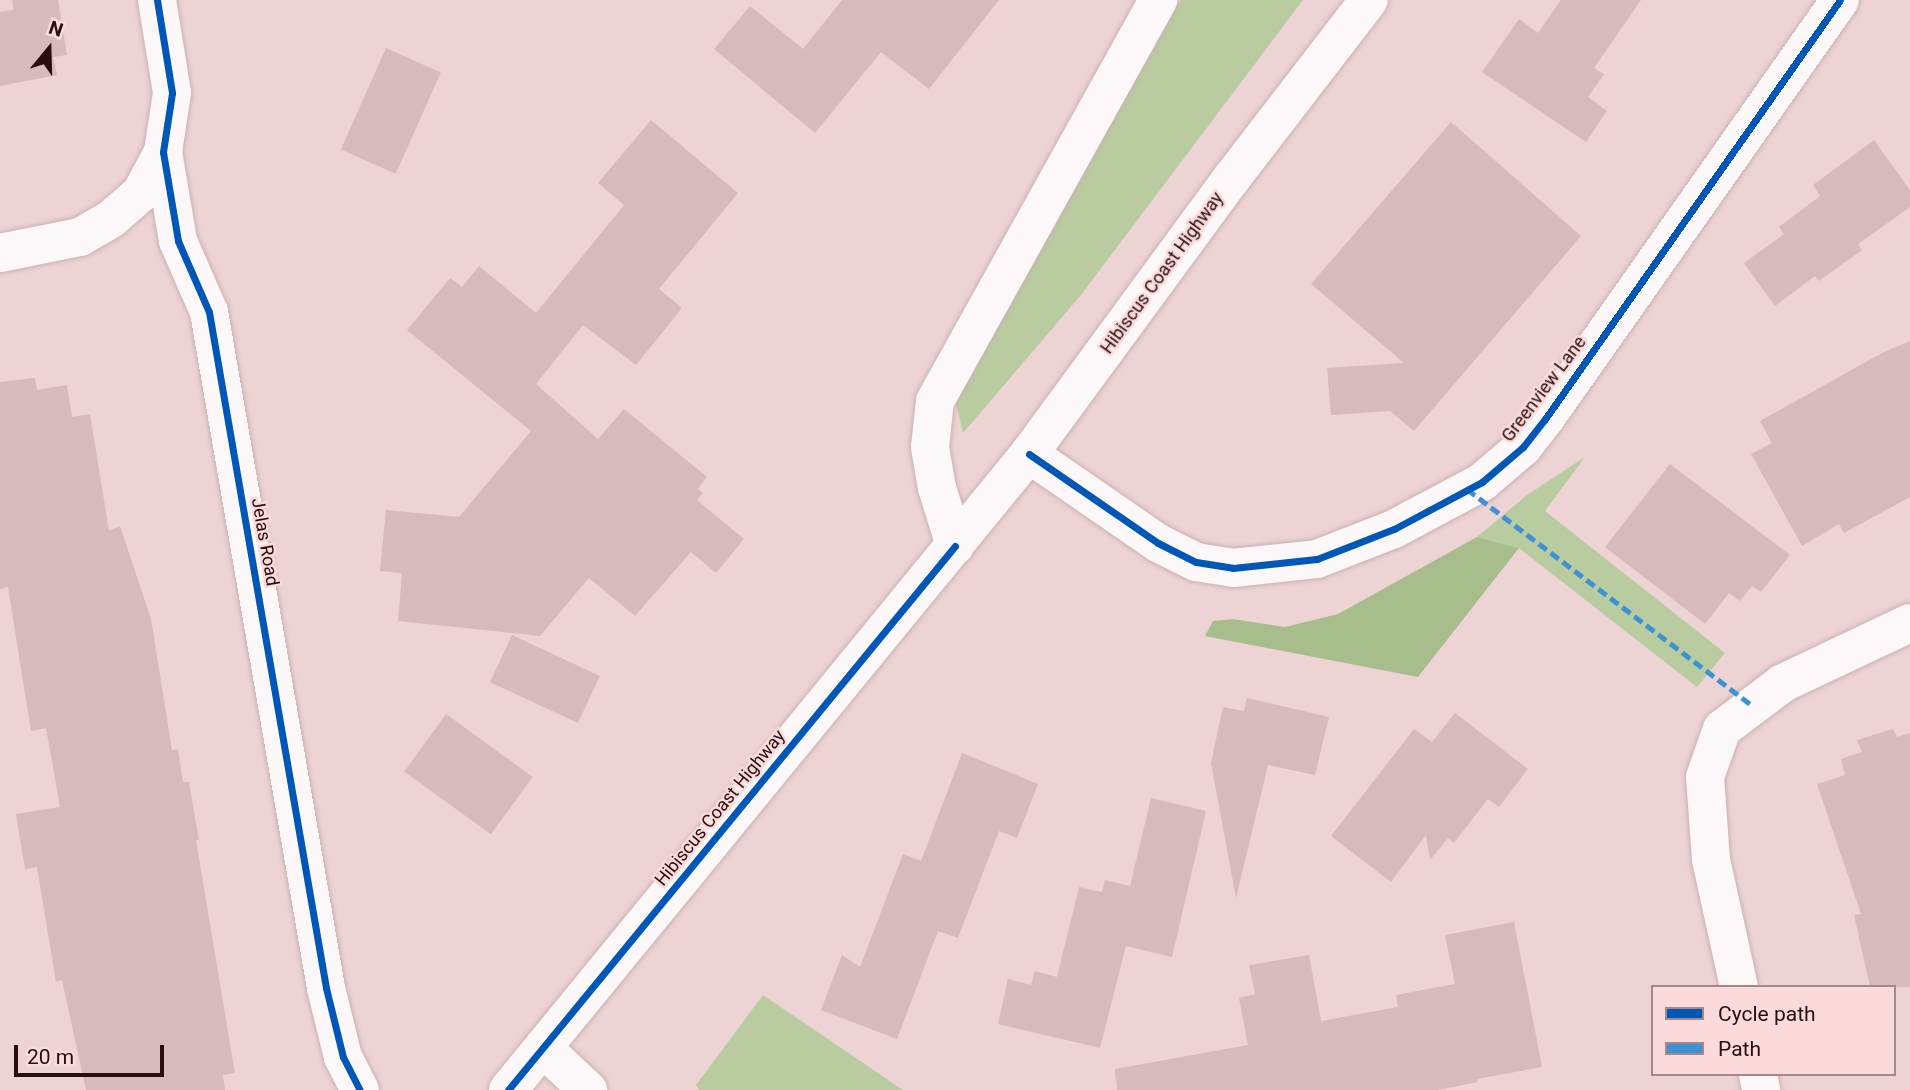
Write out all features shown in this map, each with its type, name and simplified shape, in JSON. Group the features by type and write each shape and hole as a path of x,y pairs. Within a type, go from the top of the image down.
{"street":[{"name":"Jelas Road","path":"157,0 172,93 163,152 178,241 209,312 326,988 343,1057 360,1090"},
{"path":"955,546 937,488 930,447 935,401 1158,0"},
{"name":"Hibiscus Coast Highway","path":"508,1090 1029,454 1231,179 1369,0"},
{"name":"Greenview Lane","path":"1029,454 1158,543 1196,562 1233,568 1317,559 1394,530 1482,482 1523,447 1545,419 1840,0"},
{"path":"0,253 80,237 111,219 141,193 163,152"},
{"path":"1739,985 1711,860 1708,818 1706,777 1722,729 1783,683 1910,623"},
{"path":"544,1048 588,1090"}],"green space":[{"path":"1181,0 1303,0 1081,295 963,433 956,404 1008,303 1165,20"},
{"path":"1585,457 1545,511 1725,653 1697,687 1519,548 1477,537 1527,495"},
{"path":"1477,537 1519,548 1418,677 1205,636 1213,621 1233,619 1285,627 1338,614"},
{"path":"763,995 903,1090 699,1090 696,1085"}],"building":[{"path":"12,0 58,0 67,55 53,57 57,75 0,86 0,12 13,10"},
{"path":"842,0 999,0 929,89 881,52 815,133 714,49 750,6 803,49"},
{"path":"1561,0 1641,0 1594,68 1604,74 1588,97 1607,111 1586,142 1482,72 1519,19 1538,33"},
{"path":"386,48 441,72 396,174 341,149"},
{"path":"651,120 738,193 659,289 682,308 636,365 583,325 536,384 598,439 624,409 707,477 698,489 703,493 697,500 744,539 716,573 691,552 635,616 589,578 540,636 398,621 402,573 380,571 386,510 459,517 531,431 407,330 450,278 462,287 479,266 536,313 624,205 598,183"},
{"path":"1451,122 1581,236 1414,431 1390,411 1331,415 1327,368 1404,363 1311,284"},
{"path":"1874,140 1910,190 1910,207 1858,244 1862,250 1819,281 1815,276 1775,306 1744,263 1784,234 1779,227 1820,196 1813,185"},
{"path":"1910,341 1910,497 1844,533 1839,524 1802,546 1751,454 1772,443 1760,421 1882,353"},
{"path":"35,378 37,390 67,385 72,417 90,414 109,531 120,526 151,619 172,750 178,749 183,782 189,782 199,840 196,840 235,1073 223,1075 225,1090 86,1090 62,980 56,982 37,867 25,869 16,814 60,807 46,728 31,731 8,587 0,589 0,382"},
{"path":"1670,464 1790,555 1761,592 1752,586 1740,601 1729,593 1705,624 1605,547"},
{"path":"512,635 600,676 578,723 490,682"},
{"path":"1247,698 1329,717 1315,775 1268,765 1236,898 1211,763 1223,707 1244,711"},
{"path":"1455,713 1528,769 1499,807 1488,799 1454,843 1448,838 1430,860 1426,835 1391,882 1331,836 1414,729 1432,742"},
{"path":"446,714 533,777 491,834 404,771"},
{"path":"1893,729 1897,737 1910,733 1910,987 1870,985 1854,915 1861,914 1817,784 1845,775 1841,759 1862,752 1857,740"},
{"path":"962,753 1038,784 1017,838 999,831 958,938 938,931 897,1039 821,1010 842,955 860,967 903,854 921,861"},
{"path":"1151,798 1206,811 1172,957 1126,946 1100,1048 998,1024 1008,979 1031,985 1035,971 1057,977 1079,887 1102,892 1105,880 1130,886"},
{"path":"1514,922 1542,1067 1477,1079 1477,1082 1438,1090 1117,1090 1115,1069 1248,1045 1239,998 1255,994 1249,965 1309,955 1321,1021 1398,1007 1396,995 1455,984 1445,935"}],"marked path":[{"path":"1467,489 1753,706"}],"cycle path":[{"path":"157,0 172,93 163,152 178,241 209,312 326,988 343,1057 360,1090"},
{"path":"1029,454 1158,543 1196,562 1233,568 1317,559 1394,529 1482,482 1523,447 1545,419 1840,0"},
{"path":"508,1090 955,546"}]}
